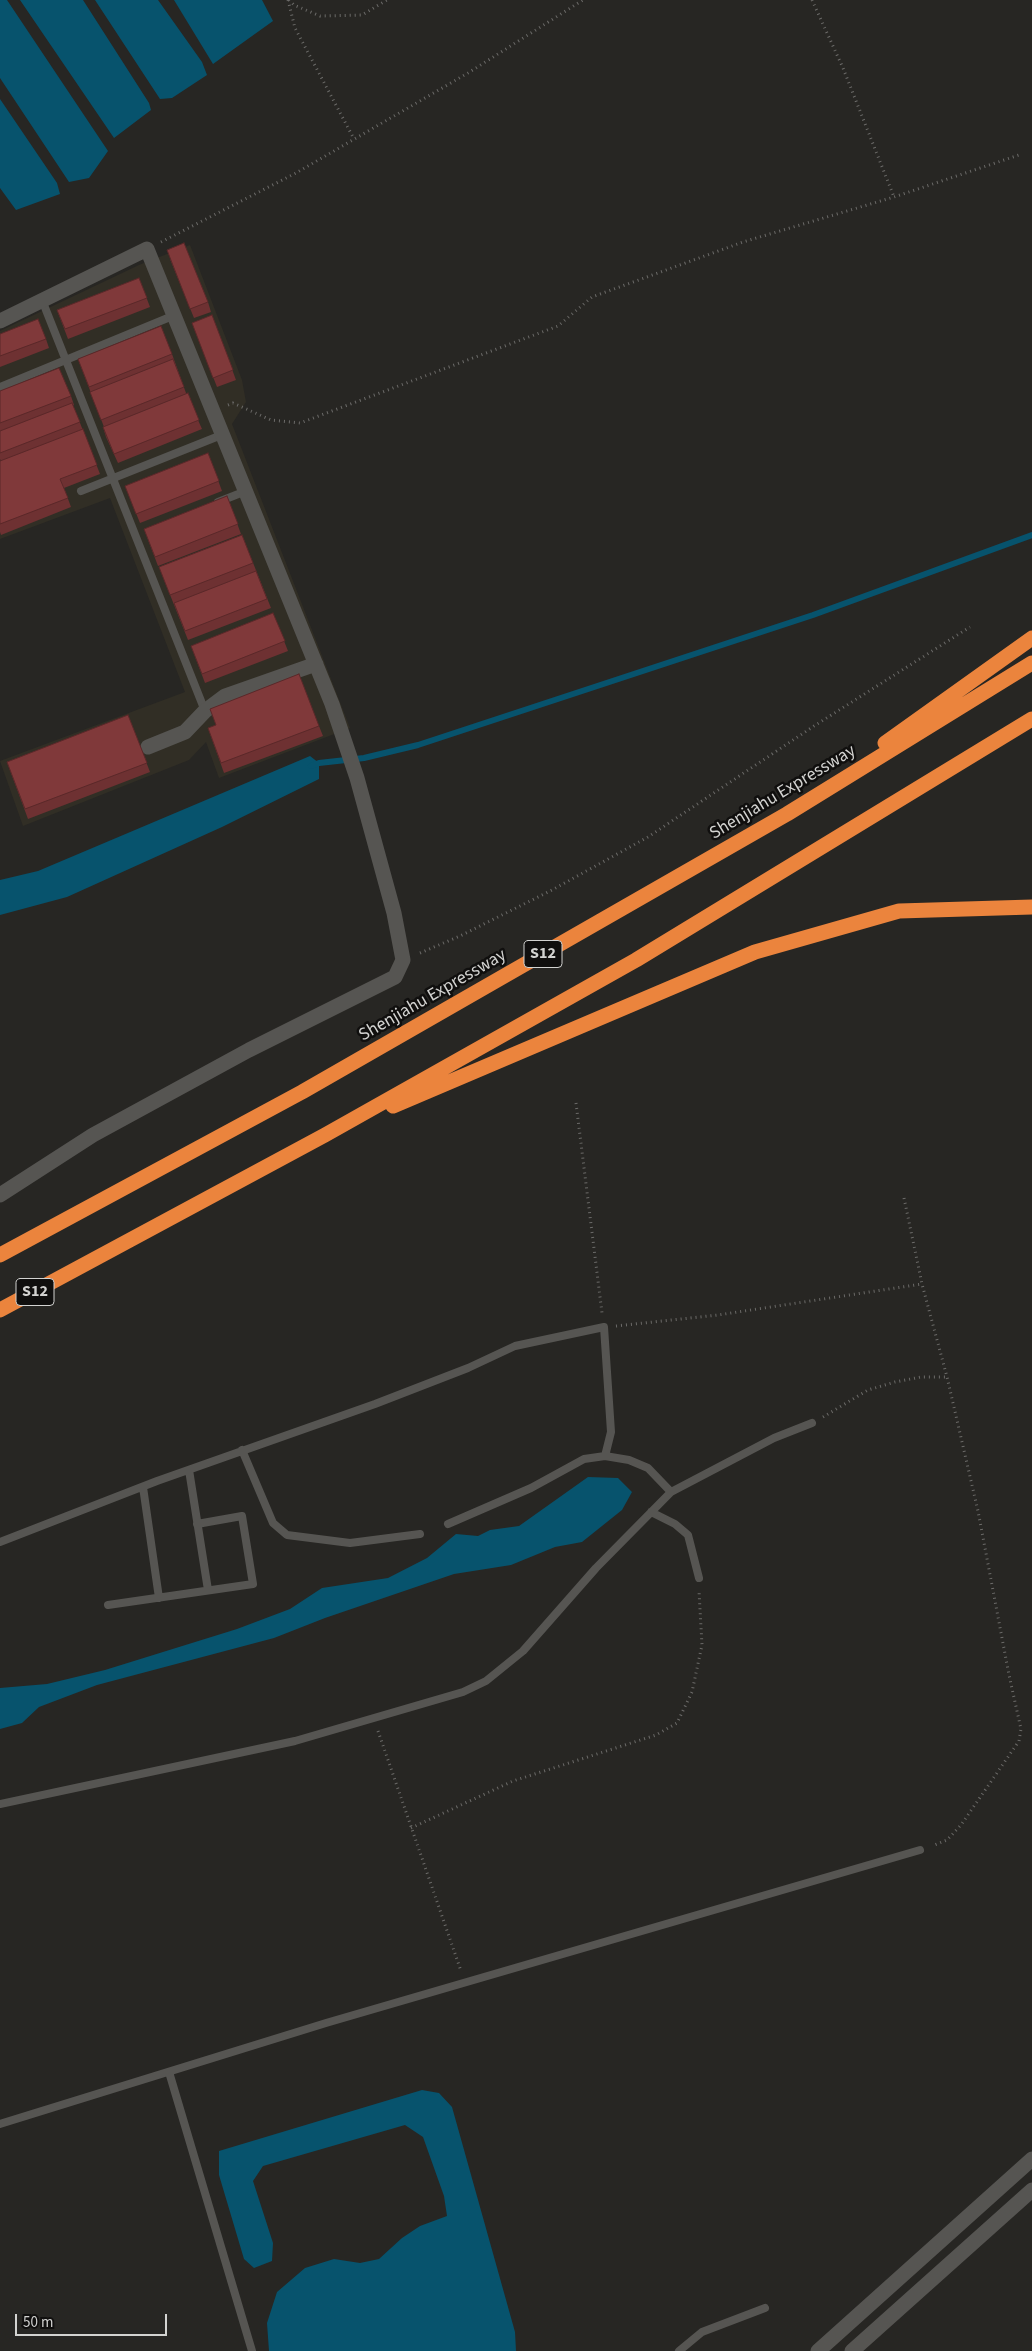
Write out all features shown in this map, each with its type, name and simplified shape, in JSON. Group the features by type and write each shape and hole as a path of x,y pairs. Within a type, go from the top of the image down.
{"highway":[{"path":"786,814 1032,638"},
{"name":"Shenjiahu Expressway","path":"0,1255 302,1092 786,814 1032,662"},
{"name":"S12","path":"0,1310 325,1135 636,960 1032,719"},
{"path":"325,1135 755,952 899,911 1032,907"}],"street":[{"path":"0,321 147,249 224,434 349,752 358,778 394,913 403,960 395,977 249,1050 93,1135 0,1195"},
{"path":"148,747 186,732 205,711 225,696 316,664"},
{"path":"818,2351 1032,2159"},
{"path":"852,2351 1032,2190"}],"lane":[{"path":"42,300 205,711"},
{"path":"0,387 175,315"},
{"path":"81,491 224,434"},
{"path":"212,504 246,491"},
{"path":"134,534 143,531"},
{"path":"0,1542 242,1450 375,1404 468,1368 515,1346 604,1327 611,1432 605,1456"},
{"path":"0,1804 295,1741 454,1695 486,1681 523,1652 596,1568 671,1492 774,1438 812,1424"},
{"path":"242,1450 273,1523 287,1535 350,1543 420,1534"},
{"path":"448,1524 523,1492 584,1459 605,1456 629,1460 648,1468 671,1492"},
{"path":"189,1470 208,1590"},
{"path":"143,1487 159,1598"},
{"path":"651,1512 675,1524 688,1535 699,1578"},
{"path":"108,1605 253,1584 242,1516 197,1524"},
{"path":"0,2124 465,1982 920,1850"},
{"path":"169,2072 252,2351"},
{"path":"679,2351 702,2332 765,2308"}],"path":[{"path":"289,0 294,5 320,16 362,15 387,0"},
{"path":"289,0 295,28 354,139"},
{"path":"147,249 296,173 468,73 582,0"},
{"path":"812,0 843,68 894,196"},
{"path":"214,411 233,403 271,420 300,423 558,326 592,297 744,242 894,196 1018,155"},
{"path":"403,960 460,936 544,895 648,837 814,726 970,627"},
{"path":"576,1103 604,1327 718,1315 922,1284"},
{"path":"904,1198 922,1284 947,1377 978,1511 1021,1729 1019,1741 961,1825 948,1840 920,1850"},
{"path":"812,1424 868,1390 894,1382 921,1377 947,1377"},
{"path":"411,1828 513,1781 656,1735 677,1723 692,1692 702,1645 699,1578"},
{"path":"373,1719 465,1982"}],"shaded area":[{"path":"190,245 242,380 246,402 232,424 350,728 219,778 206,742 189,760 23,826 0,761 185,692 110,498 0,539 0,331 139,265"}],"water":[{"path":"0,0 7,0 108,151 89,178 69,182 0,78"},
{"path":"20,0 83,0 149,103 151,110 114,138"},
{"path":"95,0 158,0 202,62 207,75 172,98 160,99"},
{"path":"174,0 262,0 273,21 213,64"},
{"path":"0,99 57,183 60,194 16,210 0,188"},
{"path":"310,756 319,763 319,779 222,827 67,897 0,915 0,880 38,871"},
{"path":"588,1477 618,1478 632,1492 622,1510 582,1542 555,1547 511,1565 454,1574 325,1618 274,1638 97,1685 39,1707 22,1723 0,1729 0,1688 47,1684 105,1670 237,1629 290,1609 322,1588 388,1578 427,1558 456,1534 478,1536 490,1530 519,1526"},
{"path":"422,2090 439,2093 452,2107 515,2332 516,2351 269,2351 267,2323 277,2292 305,2268 334,2259 360,2263 379,2259 402,2238 420,2226 447,2216 444,2196 423,2137 405,2125 263,2166 253,2181 273,2243 272,2261 254,2268 244,2259 219,2175 219,2151"}],"building":[{"path":"184,243 208,302 190,309 167,250"},
{"path":"139,278 147,298 65,329 57,310"},
{"path":"212,315 233,370 213,378 192,323"},
{"path":"38,319 46,339 0,356 0,334"},
{"path":"161,326 172,354 89,387 78,359"},
{"path":"173,359 184,387 101,420 90,392"},
{"path":"59,368 71,396 0,423 0,391"},
{"path":"188,393 199,420 114,454 103,427"},
{"path":"72,403 80,422 0,453 0,431"},
{"path":"83,429 97,465 60,479 68,498 0,524 0,461"},
{"path":"208,453 219,481 136,514 125,486"},
{"path":"227,496 238,524 155,557 144,529"},
{"path":"242,535 253,563 170,595 159,567"},
{"path":"256,571 267,599 185,631 174,603"},
{"path":"273,613 285,641 202,674 191,646"},
{"path":"299,674 319,726 221,763 208,728 216,725 210,709"},
{"path":"128,715 147,763 25,809 7,762"}],"waterway":[{"path":"311,766 319,763 364,758 418,745 813,615 1032,535"}]}
